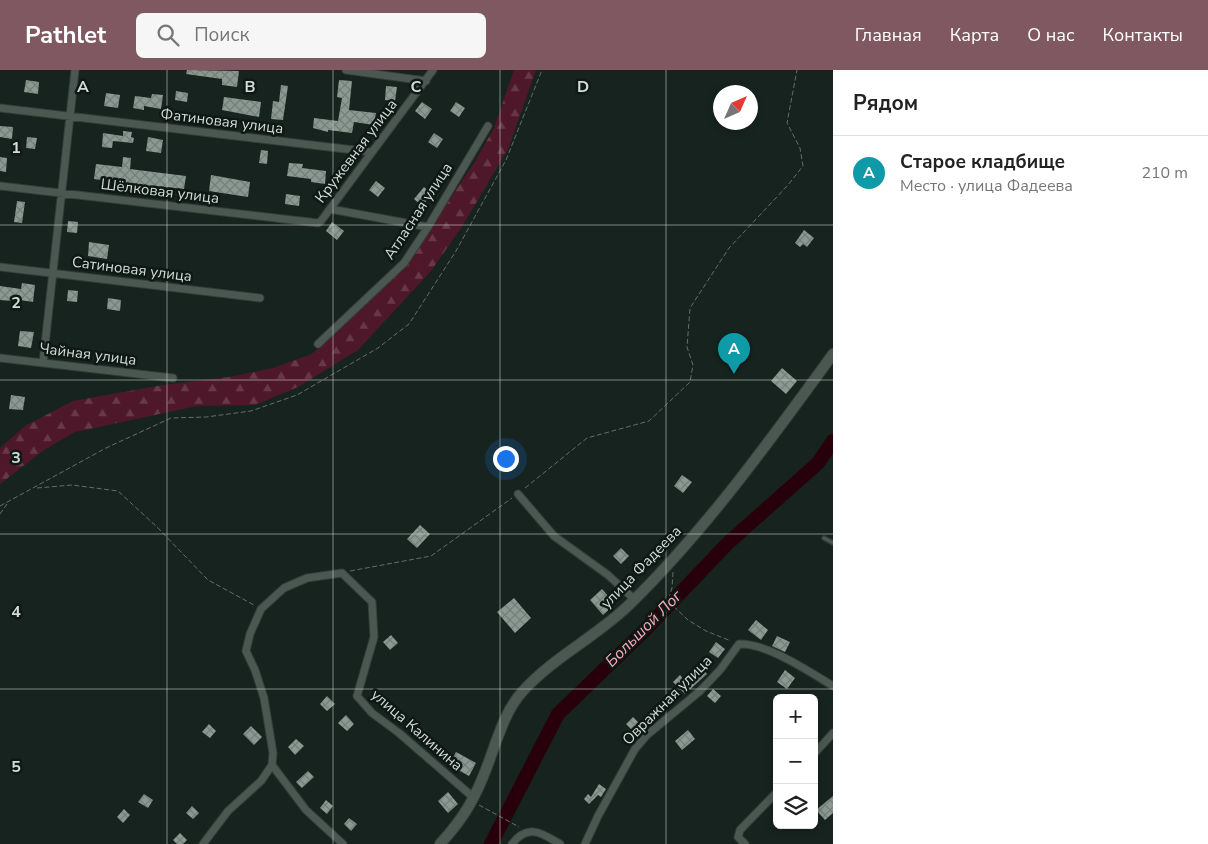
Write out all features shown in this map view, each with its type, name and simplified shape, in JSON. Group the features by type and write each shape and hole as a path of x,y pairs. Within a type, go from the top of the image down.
{"street":[{"path":"43,363 75,70"},
{"path":"346,70 426,81"},
{"name":"Кружевная улица","path":"318,224 434,70"},
{"name":"Фатиновая улица","path":"0,108 371,152"},
{"name":"Атласная улица","path":"318,344 404,263 428,227 488,126"},
{"name":"Шёлковая улица","path":"0,186 318,224"},
{"path":"330,209 428,227"},
{"name":"Сатиновая улица","path":"0,267 260,298"},
{"name":"улица Фадеева","path":"440,844 462,819 473,799 488,765 502,725 522,693 550,668 635,600 664,569 721,502 788,416 833,354"},
{"name":"Чайная улица","path":"0,358 173,378"},
{"path":"518,494 554,536 608,575 635,600"},
{"path":"203,844 228,811 261,781 272,765 273,753 264,698 255,670 246,651 250,634 261,608 284,588 307,578 342,573"},
{"name":"улица Калинина","path":"342,573 372,602 374,637 357,696 372,714 399,733 473,799"},
{"path":"739,644 746,644 777,654 833,686"},
{"name":"Овражная улица","path":"585,844 634,750 647,735 700,691 720,670 739,644"},
{"path":"818,749 833,732"},
{"path":"272,765 306,810 343,844"},
{"path":"745,844 738,837 740,830 773,796"},
{"path":"512,844 521,834 529,832 536,832 560,844"}],"lane":[{"path":"824,538 833,543"}],"path":[{"path":"0,506 106,448 171,418 206,417 251,411 296,395 378,348 409,324 456,251 506,160 542,70"},
{"path":"342,573 432,556 518,494 587,438 648,421 690,382 693,364 687,347 690,308 729,248 788,186 803,166 800,148 787,123 797,70"},
{"path":"34,488 72,485 118,491 157,527 208,580 250,604 261,608"},
{"path":"0,514 8,502"},
{"path":"674,572 668,601 688,620 706,631 739,644"},
{"path":"473,799 515,825"}],"green space":[{"path":"514,70 536,70 508,149 463,225 431,271 358,350 298,387 255,405 197,406 75,432 44,450 0,484 0,448 25,426 73,401 163,385 230,377 273,368 312,354 397,275 420,244 476,160 494,128"}],"building":[{"path":"187,70 239,71 237,87 222,85 222,79 186,74"},
{"path":"26,80 39,82 38,94 24,92"},
{"path":"339,80 352,81 349,110 376,113 374,125 354,122 352,133 328,130 328,132 313,128 314,118 338,121 342,98 337,97"},
{"path":"281,85 288,86 283,120 271,119 273,101 279,102"},
{"path":"386,86 397,87 395,101 385,100"},
{"path":"176,91 188,93 187,102 175,100"},
{"path":"106,93 120,95 118,108 104,106"},
{"path":"152,94 163,95 161,109 144,106 144,110 133,108 135,96 151,98"},
{"path":"224,97 261,102 259,117 222,110"},
{"path":"422,102 432,109 425,119 415,111"},
{"path":"456,102 465,108 459,117 450,111"},
{"path":"0,126 13,127 12,139 0,137"},
{"path":"123,131 132,132 133,143 113,141 112,148 102,147 103,133 123,136"},
{"path":"434,133 443,139 437,148 428,142"},
{"path":"27,137 37,138 35,149 26,148"},
{"path":"148,137 163,140 161,153 146,151"},
{"path":"261,150 268,151 267,164 259,163"},
{"path":"0,157 7,158 6,172 0,171"},
{"path":"123,157 131,158 130,169 186,176 184,189 156,186 156,188 94,179 96,164 122,167"},
{"path":"289,163 303,164 302,168 326,171 325,184 311,182 311,179 287,176"},
{"path":"211,175 250,182 248,197 209,191"},
{"path":"376,181 385,188 378,197 369,190"},
{"path":"424,187 432,194 422,206 414,199"},
{"path":"189,194 204,196 203,203 188,201"},
{"path":"286,194 300,196 299,206 285,204"},
{"path":"17,201 25,202 22,223 14,222"},
{"path":"68,221 78,222 77,233 67,232"},
{"path":"332,222 344,231 337,240 326,231"},
{"path":"804,230 814,238 807,247 803,244 800,247 795,243"},
{"path":"89,242 109,245 107,259 88,256"},
{"path":"22,283 35,285 33,302 13,299 13,301 0,300 0,286 21,289"},
{"path":"68,290 78,291 77,302 67,301"},
{"path":"108,298 121,300 120,311 107,309"},
{"path":"20,331 34,332 31,348 18,346"},
{"path":"782,368 797,381 786,394 771,381"},
{"path":"11,395 25,397 23,410 9,409"},
{"path":"682,475 692,482 683,493 674,486"},
{"path":"420,525 430,534 417,548 407,539"},
{"path":"621,548 629,556 621,564 613,556"},
{"path":"602,589 615,604 603,615 590,600"},
{"path":"514,598 531,618 515,633 497,612"},
{"path":"756,620 768,630 761,640 748,630"},
{"path":"391,635 398,643 390,650 383,642"},
{"path":"777,636 790,642 785,652 772,646"},
{"path":"716,642 725,649 718,658 709,652"},
{"path":"700,666 707,674 685,694 673,682 680,675 685,681"},
{"path":"785,670 795,678 787,689 777,682"},
{"path":"713,689 721,696 715,703 707,696"},
{"path":"327,696 335,704 327,711 320,704"},
{"path":"346,715 354,724 347,731 338,723"},
{"path":"633,717 644,728 637,735 626,724"},
{"path":"209,724 216,731 210,738 202,732"},
{"path":"251,726 262,737 254,745 243,734"},
{"path":"688,730 695,739 682,750 675,741"},
{"path":"296,739 304,746 295,755 288,747"},
{"path":"456,752 476,763 469,776 449,765"},
{"path":"308,771 314,777 302,788 296,782"},
{"path":"599,784 606,789 601,797 598,795 589,804 584,799 588,794 591,797"},
{"path":"448,792 458,804 448,813 438,801"},
{"path":"144,794 153,800 148,808 138,802"},
{"path":"833,796 833,813 825,820 818,812 818,808"},
{"path":"326,800 333,806 327,814 320,808"},
{"path":"192,806 199,813 193,819 186,813"},
{"path":"124,809 130,815 123,823 117,817"},
{"path":"349,818 357,824 351,831 344,824"},
{"path":"180,833 187,840 183,844 177,844 173,840"}],"waterway":[{"name":"Большой Лог","path":"491,844 558,714 645,630 728,543 818,463 833,441"}],"place":[{"name":"Старое кладбище","path":"734,374"}]}
